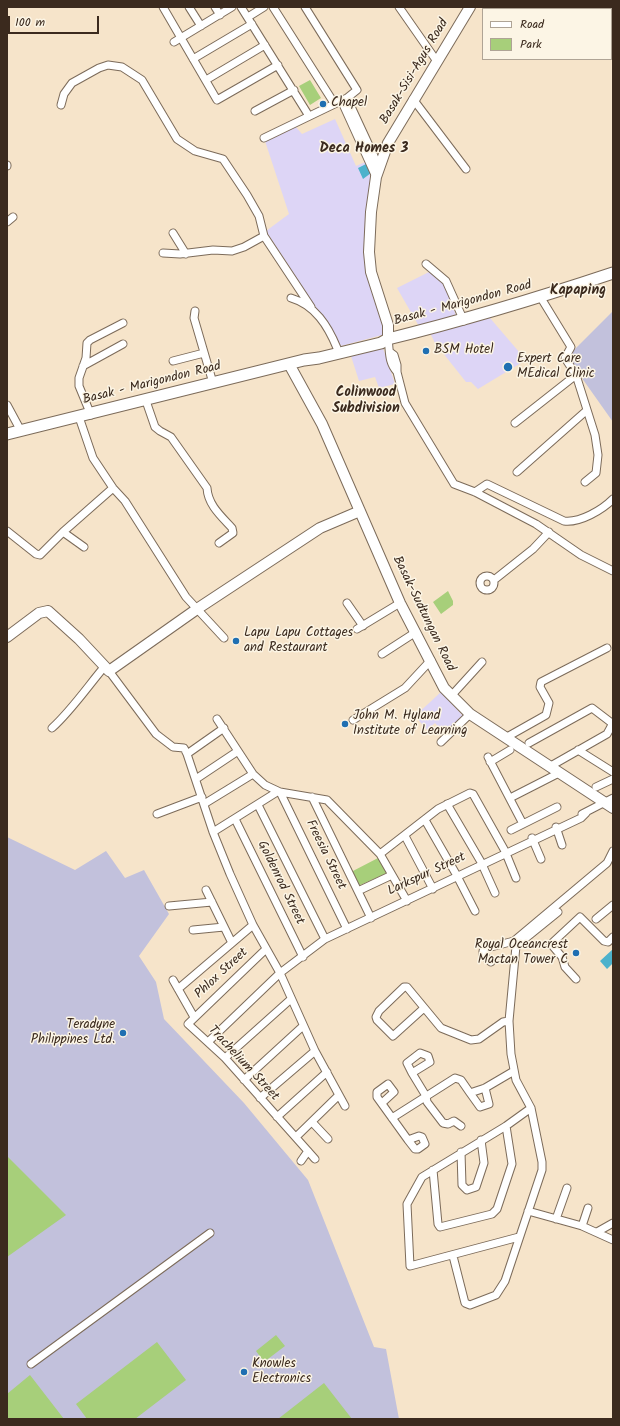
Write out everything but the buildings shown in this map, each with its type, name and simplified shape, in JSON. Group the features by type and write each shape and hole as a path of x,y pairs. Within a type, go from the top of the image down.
{"main road":[{"name":"Basak - Marigondon Road","path":"7,434 91,415 304,360 319,358 381,343 388,339 464,321 541,298 613,273"},
{"name":"Basak - Marigondon Road","path":"304,360 318,352 380,338 388,339"}],"street":[{"path":"163,7 217,100 278,66"},
{"path":"189,7 201,26"},
{"path":"215,7 220,15"},
{"path":"174,42 232,7"},
{"path":"241,7 309,116"},
{"path":"193,59 250,21 264,7"},
{"path":"273,7 334,103"},
{"path":"264,138 344,99 358,90 305,7"},
{"path":"399,7 436,60"},
{"name":"Basak-Sisi-Agus Road","path":"388,339 388,325 371,272 369,252 371,212 378,172 388,143 467,8"},
{"path":"206,80 265,45"},
{"path":"61,105 64,94 72,83 99,68 108,66 122,67 142,80 148,88 172,134 177,140 196,151 223,159 259,216 264,236 328,330 337,348"},
{"path":"255,111 294,90"},
{"path":"344,99 378,172"},
{"path":"413,99 466,169"},
{"path":"173,233 186,254"},
{"path":"163,253 186,254 213,250 232,252 264,236"},
{"path":"426,264 446,281 464,321"},
{"path":"291,298 311,307"},
{"path":"541,298 571,347 565,358 576,375 586,411 595,435 598,455 596,473 585,482"},
{"path":"195,311 194,318 213,383"},
{"path":"91,415 79,386 79,378 86,358 87,343 123,323"},
{"path":"388,339 390,352 394,355 398,365 397,372 404,403 451,482 474,492 549,532 582,555 613,570"},
{"path":"83,366 124,344"},
{"path":"173,361 204,353"},
{"name":"Basak-Sudtungan Road","path":"289,364 322,424 400,603 431,660 444,688 470,714 507,737 548,767 608,800 613,808"},
{"path":"515,422 576,375"},
{"path":"146,401 156,427 171,437 207,488 208,499 211,504 232,528 233,534 219,543"},
{"path":"7,405 21,431"},
{"path":"517,472 586,411"},
{"path":"79,417 93,458 113,488 126,501 186,597 224,638"},
{"path":"474,492 487,484 569,522 585,517 608,504 613,499"},
{"path":"7,531 11,532 36,554 40,555 63,532 113,488"},
{"path":"52,728 64,718 80,695 107,668 320,528 360,511"},
{"path":"63,532 84,547"},
{"path":"494,580 533,550 549,532"},
{"path":"347,603 360,628 400,603"},
{"path":"7,637 39,612 48,612 56,617 107,668 156,734 173,747 186,751 224,728"},
{"path":"382,654 416,632"},
{"path":"507,737 546,715 549,703 540,686 541,682 607,648"},
{"path":"353,720 405,688 431,660"},
{"path":"452,695 482,662"},
{"path":"529,742 592,708 613,724 610,736 578,750 548,767"},
{"path":"441,742 470,714"},
{"path":"218,719 253,774 278,792 327,800 380,854 406,900"},
{"path":"510,750 489,759 523,824"},
{"path":"578,750 613,772"},
{"path":"186,751 213,832 253,925 266,949 283,971 291,1000 315,1051 345,1106"},
{"path":"196,779 238,751"},
{"path":"510,798 559,773"},
{"path":"157,814 203,801 253,774"},
{"path":"596,787 613,779"},
{"path":"213,832 278,792"},
{"name":"Freesia Street","path":"278,792 346,927"},
{"path":"380,854 447,804 470,793 473,794 506,853 516,878"},
{"path":"312,797 370,917"},
{"name":"Larkspur Street","path":"208,1042 283,971 324,938 556,828 581,818 586,813 608,800"},
{"path":"447,804 481,864 495,893"},
{"path":"258,805 324,938"},
{"path":"511,830 556,807"},
{"name":"Goldenrod Street","path":"235,819 302,956"},
{"path":"425,820 457,876 474,912"},
{"path":"556,828 562,845"},
{"path":"405,836 432,888"},
{"path":"532,840 541,859"},
{"path":"579,891 607,863 613,852"},
{"path":"491,962 483,955 483,951 486,948 515,944 613,861"},
{"path":"358,891 392,875"},
{"path":"206,890 232,943"},
{"path":"169,906 212,902"},
{"path":"596,919 613,905"},
{"path":"576,979 565,967 562,957 551,944 580,917 604,940 608,942 613,937"},
{"path":"178,989 253,925"},
{"path":"193,930 224,926"},
{"path":"453,1256 465,1303 470,1305 496,1295 505,1281 542,1170 542,1162 531,1108 519,1088 514,1071 509,1022 515,944"},
{"name":"Phlox Street","path":"194,1017 266,949"},
{"name":"Trachelium Street","path":"174,980 194,1017 188,1024 225,1058 315,1159"},
{"path":"424,1008 393,1036 377,1020 376,1017 379,1011 404,987 407,987 441,1028 471,1040 479,1039 504,1022 509,1022"},
{"path":"225,1058 291,1000"},
{"path":"244,1080 304,1026"},
{"path":"260,1098 315,1051"},
{"path":"470,1093 485,1088 514,1071"},
{"path":"277,1117 327,1072"},
{"path":"412,1073 426,1096 427,1102 443,1123 448,1124 454,1121 461,1126"},
{"path":"392,1118 455,1078 461,1080 477,1105 480,1107 484,1107 489,1104 489,1099 485,1088"},
{"path":"296,1137 339,1095"},
{"path":"382,1103 408,1140"},
{"path":"519,1237 453,1256 410,1266 407,1204 422,1177 506,1126 531,1108"},
{"path":"312,1122 328,1139"},
{"path":"433,1170 438,1224 440,1226 492,1214 497,1209 512,1168 506,1126"},
{"path":"462,1152 462,1185 467,1190 472,1190 476,1187 484,1163 481,1140"},
{"path":"301,1161 308,1151"},
{"path":"556,1219 567,1188"},
{"path":"582,1226 588,1208"},
{"path":"528,1211 582,1226 613,1240"},
{"path":"597,1232 613,1223"},
{"path":"31,1364 210,1233"}],"shaded area":[{"path":"335,119 356,166 377,157 369,230 384,324 382,335 341,346 266,231 289,214 265,141 295,126 302,134"},
{"path":"431,271 443,281 457,318 420,328 397,288"},
{"path":"613,311 613,422 567,357"},
{"path":"490,318 526,360 478,389 471,382 466,382 435,343 430,333"},
{"path":"383,348 395,384 379,388 375,377 359,381 351,356"},
{"path":"441,692 464,717 445,734 435,723 427,730 415,716"},
{"path":"7,837 75,870 106,851 125,878 144,870 169,914 139,956 156,982 164,1019 244,1103 308,1180 374,1347 386,1349 399,1419 7,1419"}],"green space":[{"path":"310,80 321,98 310,105 299,86"},
{"path":"448,591 453,601 453,605 441,614 433,602"},
{"path":"378,858 387,873 358,886 351,872"},
{"path":"7,1156 66,1215 7,1257"},
{"path":"276,1335 285,1346 264,1362 256,1351"},
{"path":"157,1342 186,1380 135,1419 87,1419 76,1404"},
{"path":"30,1375 64,1419 7,1419 7,1394"},
{"path":"324,1383 352,1419 278,1419"}],"water":[{"path":"368,163 371,173 363,179 358,168"},
{"path":"613,949 613,963 607,969 600,961"}],"place":[{"name":"Chapel","path":"323,104"},
{"name":"BSM Hotel","path":"426,351"},
{"name":"Expert Care MEdical Clinic","path":"508,367"},
{"name":"Lapu Lapu Cottages and Restaurant","path":"236,641"},
{"name":"John M. Hyland Institute of Learning","path":"345,724"},
{"name":"Royal Oceancrest Mactan Tower C","path":"576,953"},
{"name":"Teradyne Philippines Ltd.","path":"123,1033"},
{"name":"Knowles Electronics","path":"244,1372"}],"district":[{"name":"Deca Homes 3","path":"364,150"},
{"name":"Kapaping","path":"578,292"},
{"name":"Colinwood Subdivision","path":"366,402"}]}
